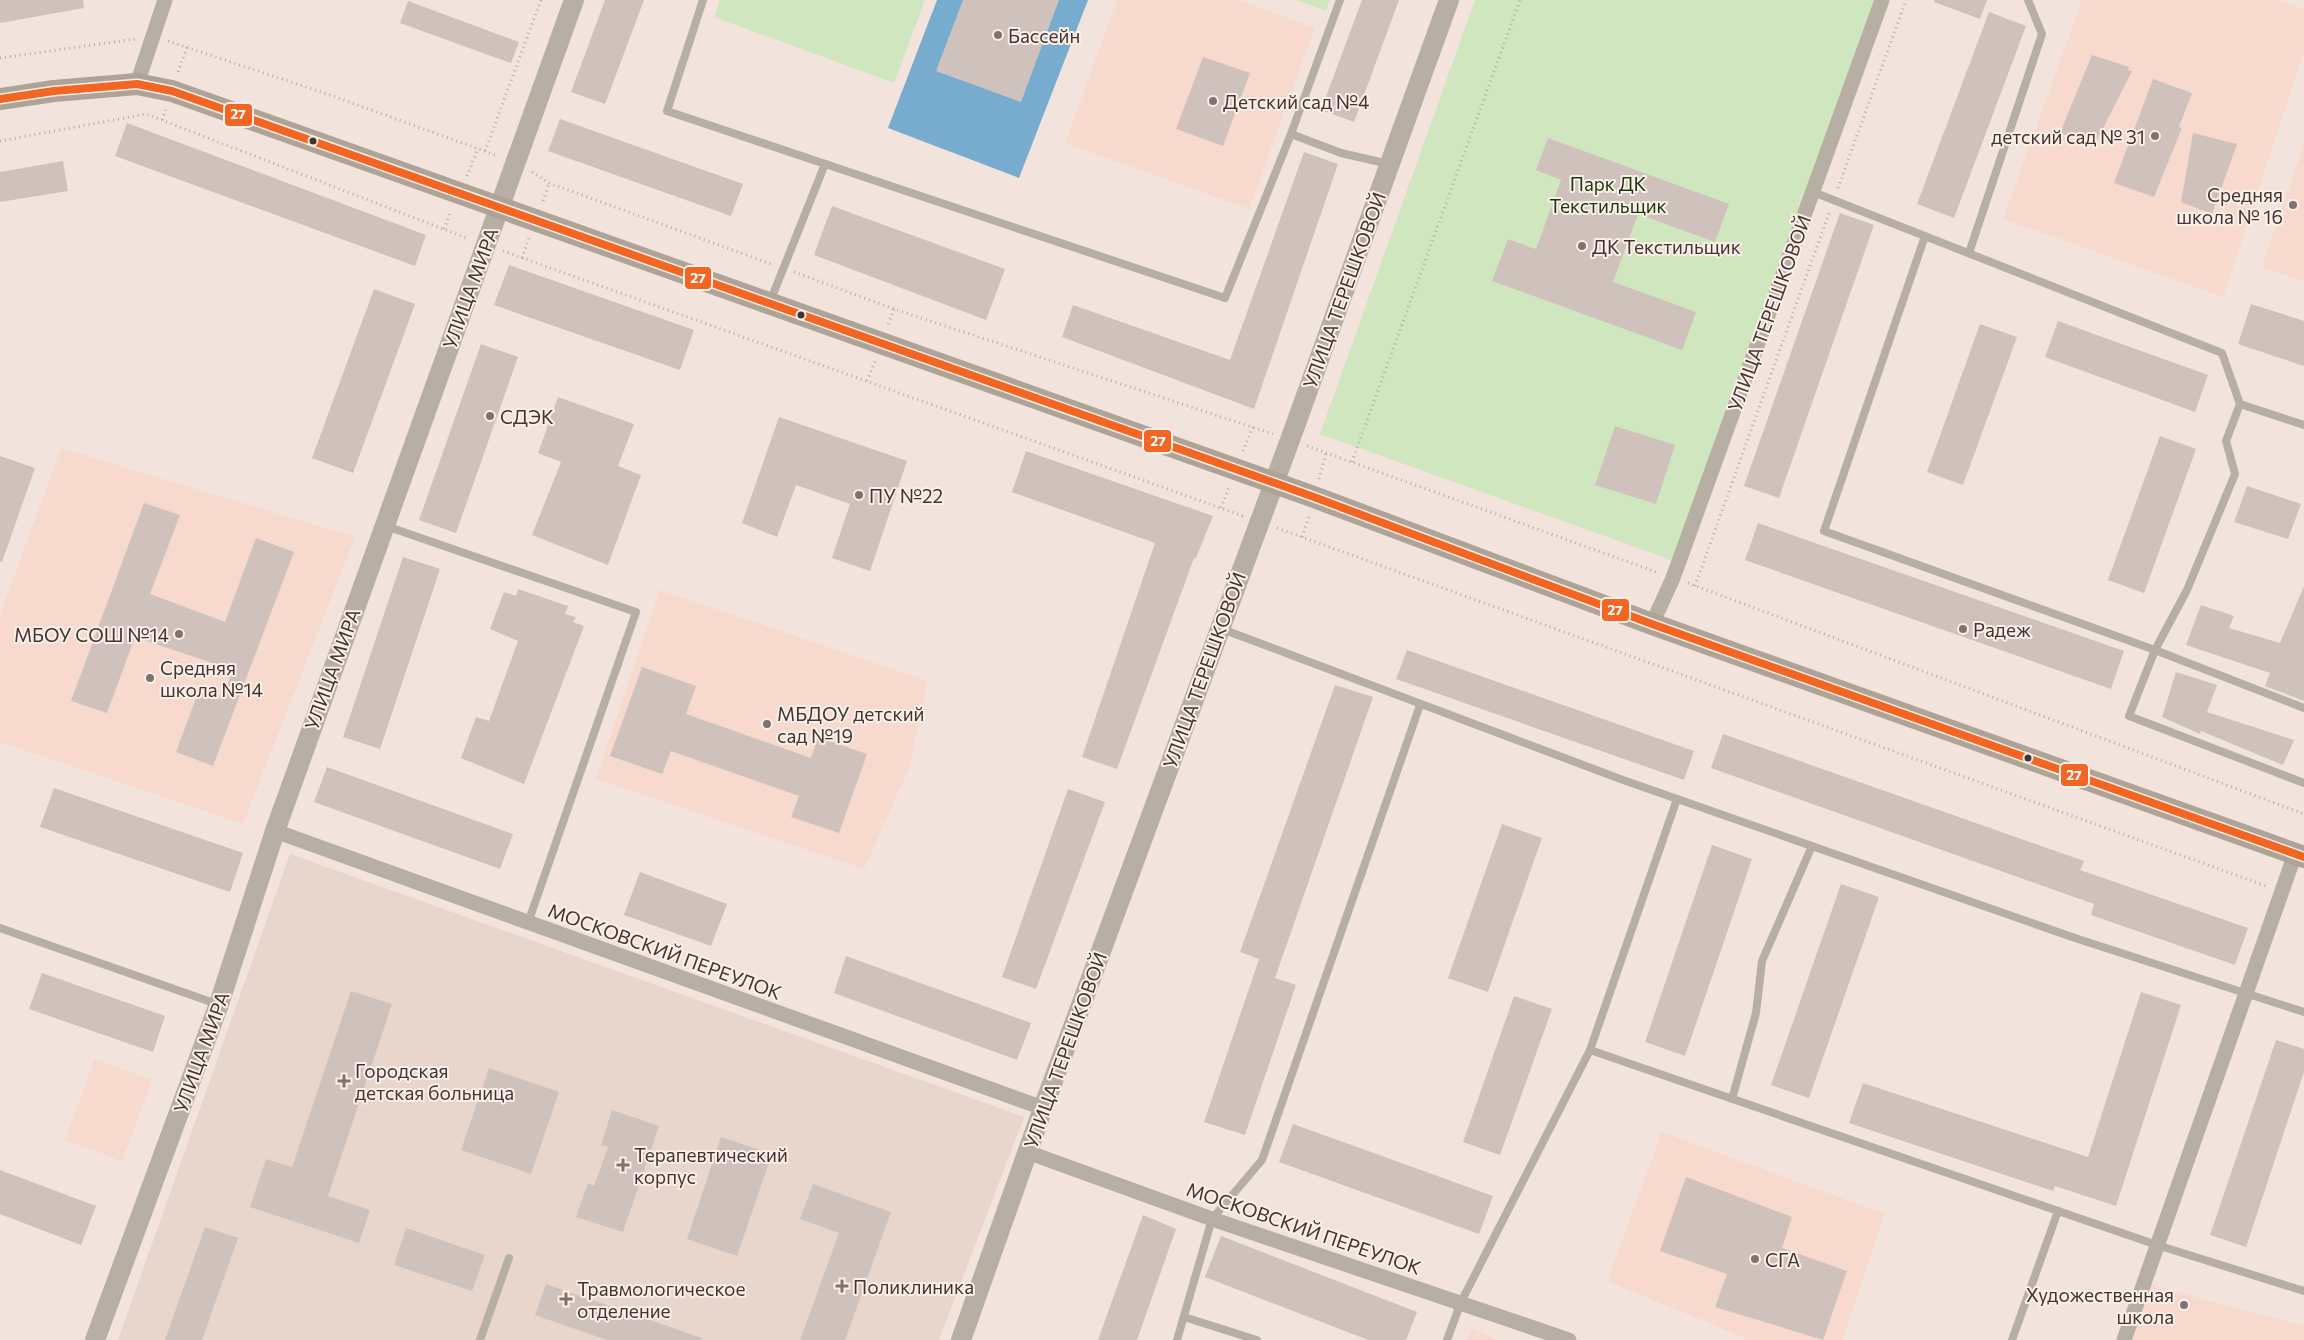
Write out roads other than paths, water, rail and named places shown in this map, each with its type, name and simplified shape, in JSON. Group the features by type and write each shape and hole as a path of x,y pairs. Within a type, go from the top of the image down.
{"main road":[{"path":"0,99 54,91 137,84 172,90 1274,484 1652,624 2299,856"}],"street":[{"path":"137,84 166,0"},
{"name":"УЛИЦА МИРА","path":"95,1340 219,1004 275,831 574,0"},
{"name":"УЛИЦА ТЕРЕШКОВОЙ","path":"961,1340 1043,1108 1274,484 1449,0"},
{"name":"УЛИЦА ТЕРЕШКОВОЙ","path":"1652,624 1673,578 1882,0"},
{"name":"МОСКОВСКИЙ ПЕРЕУЛОК","path":"275,831 1043,1108"},
{"path":"2124,1340 2282,892 2299,856"},
{"name":"МОСКОВСКИЙ ПЕРЕУЛОК","path":"1027,1152 1212,1219 1569,1340"}],"lane":[{"path":"703,0 667,111 1225,298 1291,134 1340,0"},
{"path":"1969,253 2042,34 2028,0"},
{"path":"1291,134 1341,153 1389,164"},
{"path":"769,304 825,164"},
{"path":"1813,192 2222,353 2240,404 2226,441 2235,474 2187,590 2155,650 2129,716 2304,782"},
{"path":"1925,236 1824,531 2155,650 2304,708"},
{"path":"2240,404 2304,425"},
{"path":"384,525 636,612 528,923"},
{"path":"1220,628 1420,705 1677,799 2078,939 2247,992 2304,1012"},
{"path":"1177,1340 1212,1219 1262,1160 1420,705"},
{"path":"1447,1340 1461,1302 1590,1050 1677,799"},
{"path":"1732,1099 1756,1013 1762,960 1812,846"},
{"path":"0,928 219,1004"},
{"path":"1590,1050 2157,1246 2304,1291"},
{"path":"2012,1340 2058,1211"},
{"path":"480,1340 509,1258"},
{"path":"1184,1316 1257,1340"}],"water":[{"path":"937,0 1088,0 1019,178 888,128"}],"place":[{"name":"Бассейн","path":"998,35"},
{"name":"Детский сад №4","path":"1213,101"},
{"name":"детский сад № 31","path":"2155,136"},
{"name":"Средняя школа № 16","path":"2293,205"},
{"name":"ДК Текстильщик","path":"1582,246"},
{"name":"СДЭК","path":"490,416"},
{"name":"ПУ №22","path":"859,495"},
{"name":"Радеж","path":"1963,629"},
{"name":"МБОУ СОШ №14","path":"179,634"},
{"name":"Средняя школа №14","path":"150,678"},
{"name":"МБДОУ детский сад №19","path":"767,724"},
{"name":"Городская детская больница","path":"344,1081"},
{"name":"Терапевтический корпус","path":"623,1165"},
{"name":"СГА","path":"1755,1259"},
{"name":"Поликлиника","path":"842,1286"},
{"name":"Травмологическое отделение","path":"566,1299"},
{"name":"Художественная школа","path":"2184,1305"}],"park label":[{"name":"Парк ДК Текстильщик","path":"1608,194"}]}
